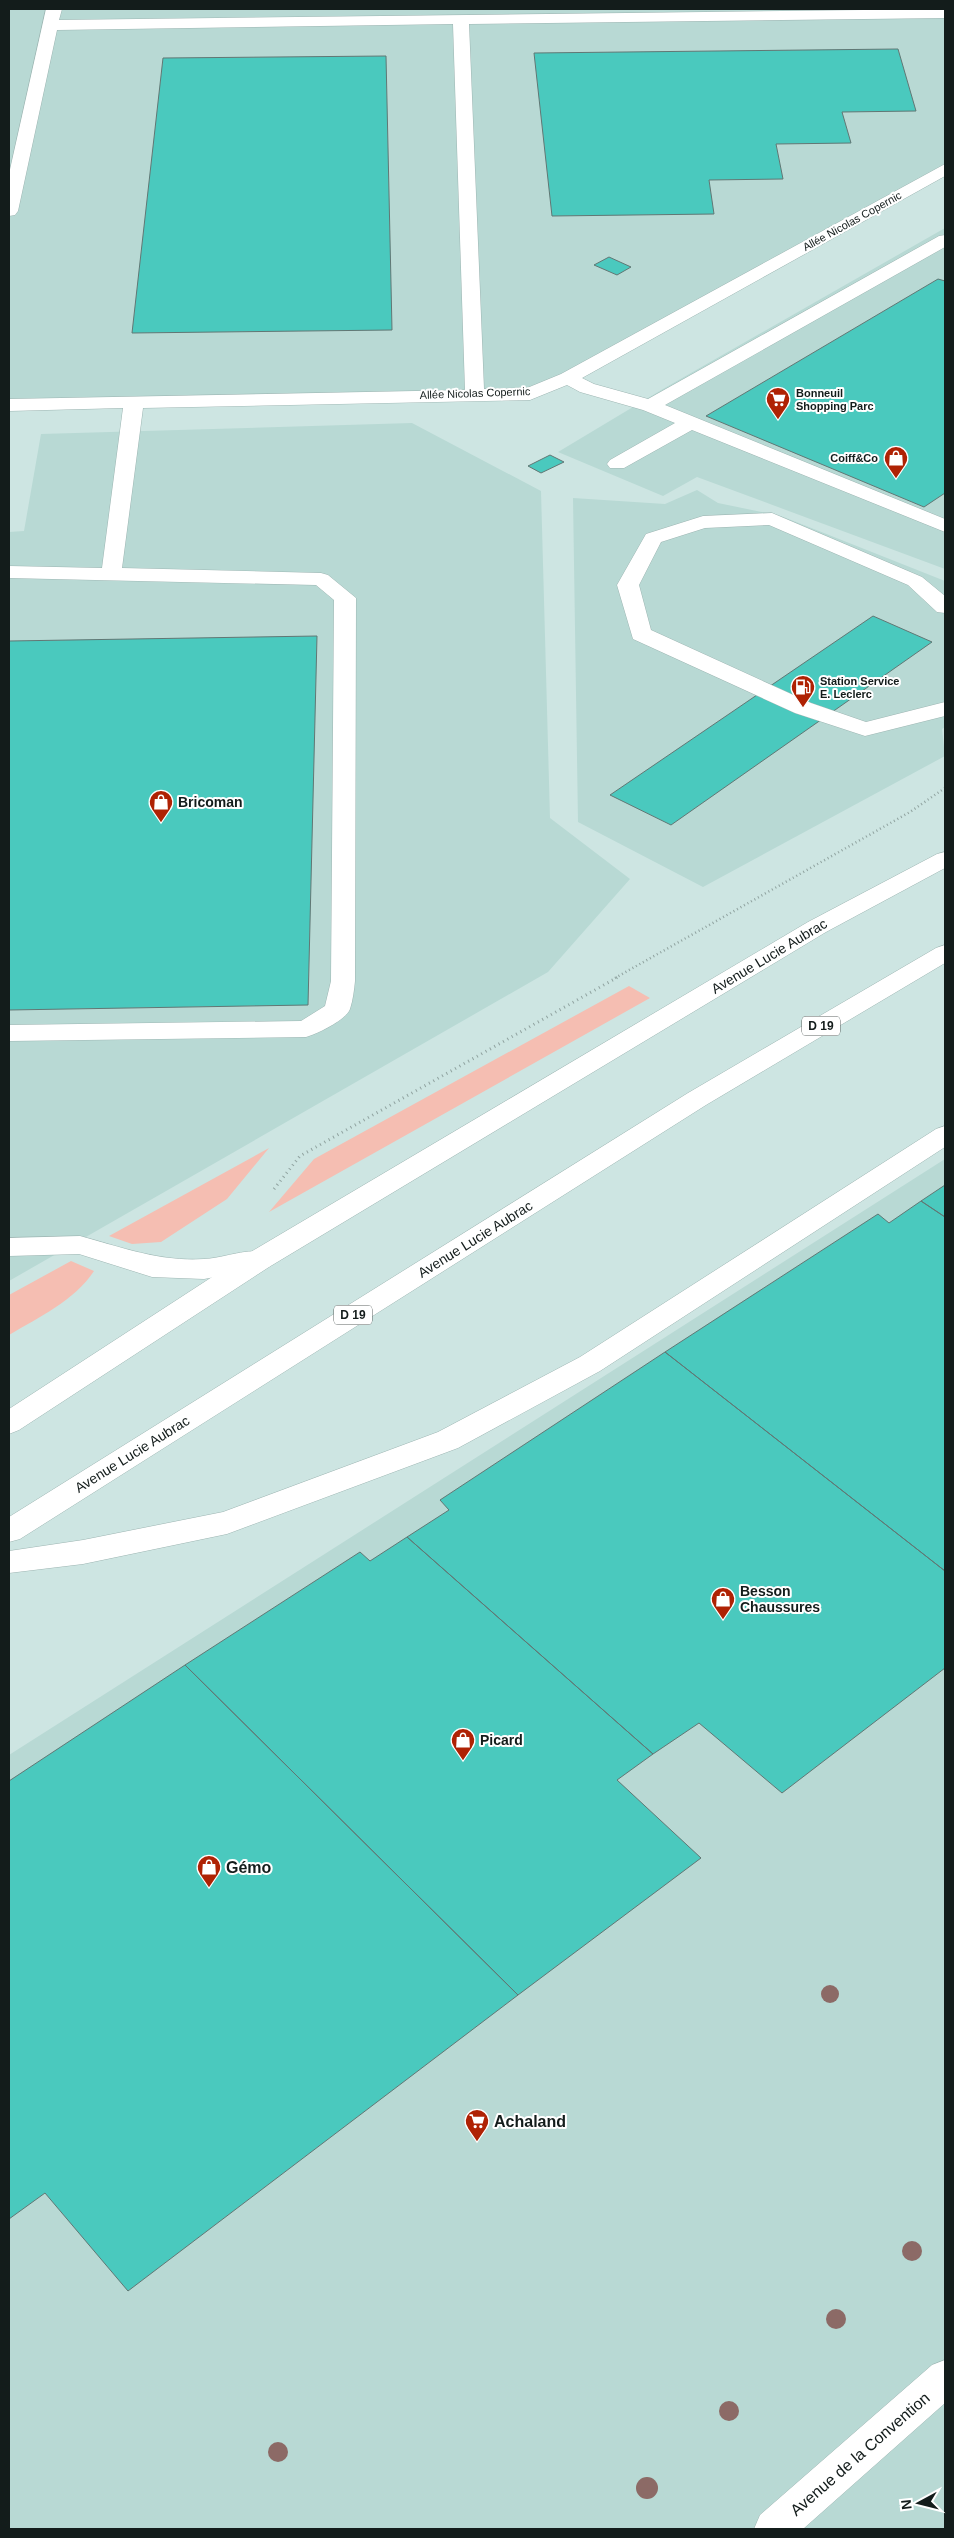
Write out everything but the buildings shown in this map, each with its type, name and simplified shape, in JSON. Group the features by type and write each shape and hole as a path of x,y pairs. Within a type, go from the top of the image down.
{"street":[{"path":"9,211 54,9"},
{"path":"50,25 461,20 853,11 945,13"},
{"path":"461,20 475,394"},
{"name":"Allée Nicolas Copernic","path":"9,405 530,394 568,378 945,169"},
{"path":"650,406 945,240"},
{"path":"568,378 587,388 650,406 945,526"},
{"path":"111,575 134,402"},
{"path":"617,464 690,423"},
{"path":"945,607 915,581 772,519 703,522 653,538 628,585 640,634 803,708 865,729 945,709"},
{"path":"9,572 321,579 345,598 342,981 337,1010 306,1029 9,1033"},
{"name":"Avenue Lucie Aubrac","path":"9,1423 259,1260 817,926 945,859"},
{"name":"Avenue Lucie Aubrac","path":"9,1532 697,1099 945,953"},
{"path":"9,1562 83,1552 227,1523 448,1440 590,1364 945,1135"},
{"path":"9,1247 80,1245 152,1267 204,1269 259,1260"},
{"name":"Avenue de la Convention","path":"774,2529 945,2378"}],"path":[{"path":"273,1190 300,1156 910,812 945,788"}],"shaded area":[{"path":"9,9 945,9 945,173 536,396 9,409"},
{"name":"Bonneuil Shopping Parc","path":"945,228 945,569 697,477 663,496 558,452 663,389"},
{"path":"412,423 541,491 550,818 630,879 548,972 9,1281 9,532 24,531 41,434"},
{"path":"697,490 718,503 781,516 945,581 945,727 942,729 945,756 703,887 578,822 573,498 665,504"},
{"path":"629,986 650,998 269,1212 314,1159"},
{"path":"269,1148 227,1199 161,1242 132,1244 109,1236"},
{"name":"Achaland","path":"945,1159 945,2529 9,2529 9,1755"},
{"path":"71,1261 94,1271 86,1282 66,1300 9,1335 9,1295"}],"place":[{"name":"Bonneuil Shopping Parc","path":"778,420"},
{"name":"Coiff&Co","path":"896,479"},
{"name":"Station Service E. Leclerc","path":"803,708"},
{"name":"Bricoman","path":"161,823"},
{"name":"Besson Chaussures","path":"723,1620"},
{"name":"Picard","path":"463,1761"},
{"name":"Gémo","path":"209,1888"},
{"name":"Achaland","path":"477,2142"}]}
